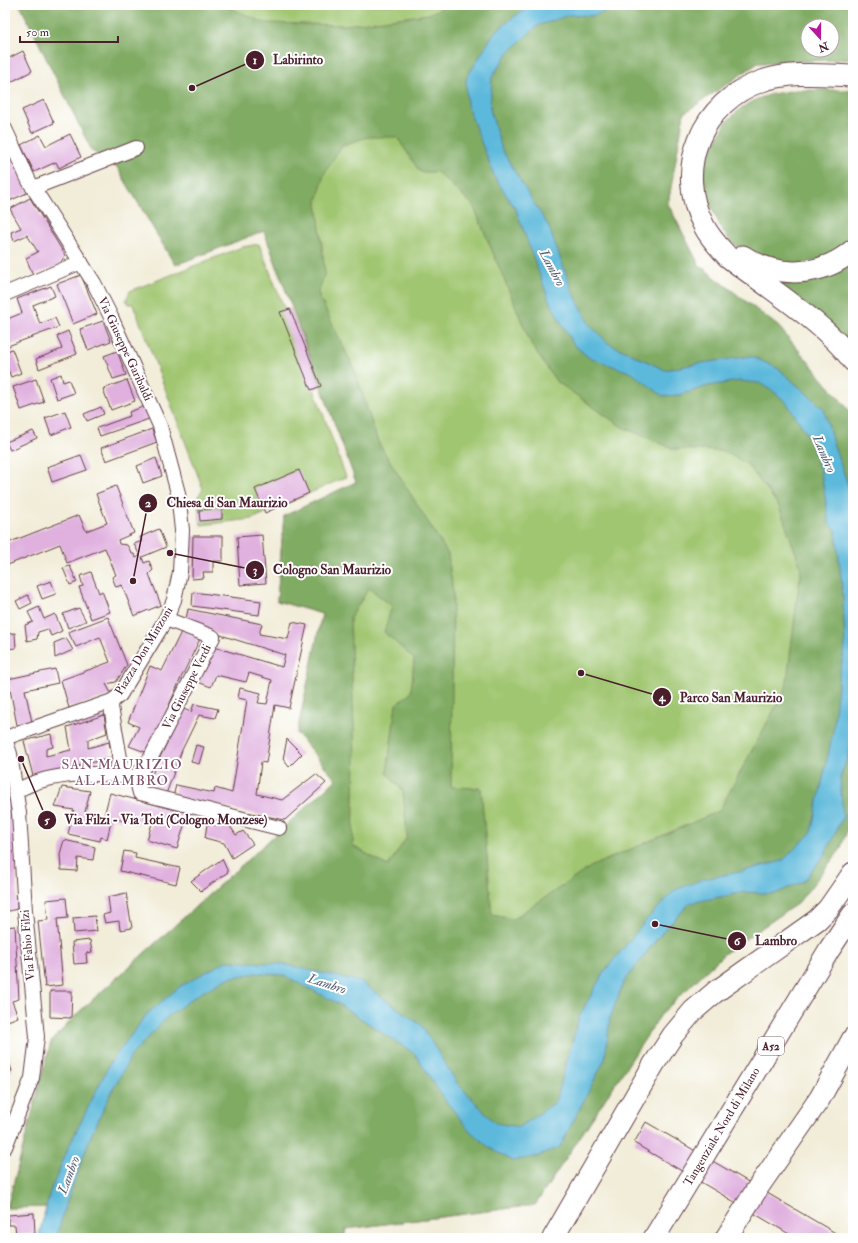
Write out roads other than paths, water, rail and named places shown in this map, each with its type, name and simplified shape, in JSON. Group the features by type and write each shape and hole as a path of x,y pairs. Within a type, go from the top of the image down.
{"highway":[{"path":"850,80 778,77 763,81 732,96 709,119 703,132 694,157 692,186 694,200 703,225 710,237 728,257 809,319 833,340 853,361"},
{"path":"850,80 780,85 750,94 736,103 718,123 707,143 702,158 700,185 706,210 718,233 739,253 766,268 799,272 817,270 833,264 853,250"},
{"path":"553,1238 654,1064 673,1035 693,1012 714,993 817,920 828,909 853,872"},
{"name":"Tangenziale Nord di Milano","path":"654,1238 829,950 853,914"},
{"path":"726,1238 759,1186 820,1098 853,1038"}],"street":[{"name":"Via Giuseppe Garibaldi","path":"7,138 33,188 81,262 102,299 158,420 178,493 181,512 180,572 177,590"},
{"path":"33,188 136,148"},
{"path":"5,294 81,262"},
{"name":"Piazza Don Minzoni","path":"107,703 122,692 166,619 177,590"},
{"name":"Via Giuseppe Verdi","path":"136,777 150,759 213,637 166,619"},
{"path":"5,738 107,703 111,707 120,758 115,775"},
{"name":"Via Fabio Filzi","path":"5,738 10,754 12,787 19,813 24,911 37,1037 32,1078 5,1147"},
{"path":"12,787 55,778 106,774 136,777 140,793 279,828"}],"water":[{"path":"533,5 731,5 614,8 592,16 569,15 537,26 508,53 492,77 490,109 502,150 548,225 572,290 589,324 608,343 665,370 751,356 779,369 824,409 832,440 853,499 853,742 840,778 843,817 825,854 804,881 775,894 745,892 690,903 660,935 624,982 610,1018 605,1059 560,1147 539,1156 513,1161 491,1149 470,1131 444,1099 415,1054 337,1003 283,975 257,973 228,978 197,995 168,1016 131,1056 109,1097 90,1138 67,1201 56,1238 38,1238 50,1192 69,1146 110,1063 147,1014 179,987 226,961 283,964 361,982 421,1025 457,1083 495,1123 519,1127 556,1102 579,1017 603,973 648,918 675,890 703,879 782,861 811,833 833,732 839,675 845,647 843,598 836,530 829,523 821,472 809,437 786,402 774,392 759,383 739,381 708,386 680,395 663,396 632,373 588,357 573,344 549,300 516,210 495,178 467,105 466,79 494,33 515,16"}],"place":[{"name":"Labirinto","path":"192,88"},
{"name":"Cologno San Maurizio","path":"170,553"},
{"name":"Chiesa di San Maurizio","path":"133,581"},
{"name":"Parco San Maurizio","path":"581,673"},
{"name":"Via Filzi - Via Toti (Cologno Monzese)","path":"21,759"},
{"name":"Lambro","path":"655,924"}],"district":[{"name":"SAN MAURIZIO AL LAMBRO","path":"122,772"}]}
